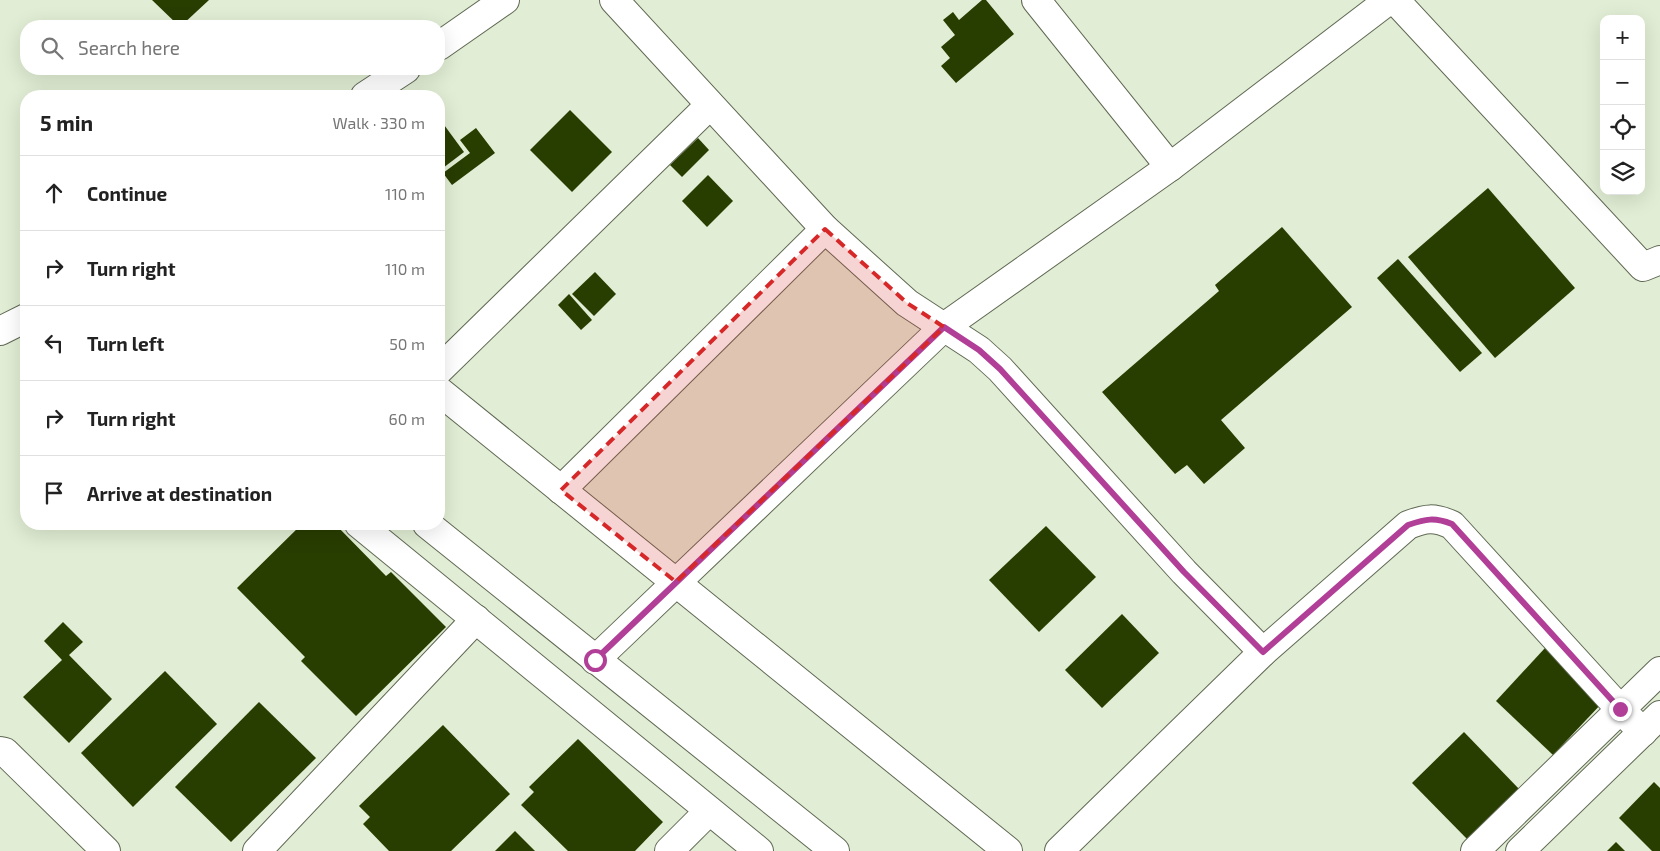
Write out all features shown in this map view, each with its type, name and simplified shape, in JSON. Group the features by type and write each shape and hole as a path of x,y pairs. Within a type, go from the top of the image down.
{"street":[{"path":"445,42 504,0"},
{"path":"614,0 825,229 907,304 979,350 1000,369 1184,572 1263,652"},
{"path":"1036,0 1170,167"},
{"path":"595,660 944,327 1170,167 1389,0"},
{"path":"1395,0 1642,267 1660,260"},
{"path":"374,90 397,75"},
{"path":"445,364 710,105"},
{"path":"561,490 825,229"},
{"path":"0,331 20,321"},
{"path":"445,396 1008,851"},
{"path":"1059,851 1263,652 1408,525 1424,519 1439,519 1452,524 1620,709 1651,723 1520,851"},
{"path":"366,530 759,851"},
{"path":"434,530 835,851"},
{"path":"258,851 476,619"},
{"path":"1475,851 1660,671"},
{"path":"0,750 5,752 106,851"},
{"path":"669,851 709,812"}],"highlighted area":[{"path":"825,229 907,303 944,327 676,582 561,490"}],"building":[{"path":"152,0 209,0 187,20 173,20"},
{"path":"982,0 986,0 1014,34 956,83 941,66 950,58 941,47 955,35 943,20 953,12 959,20"},
{"path":"570,110 612,152 572,192 530,150"},
{"path":"445,126 464,152 445,166"},
{"path":"476,128 495,153 452,185 445,176 445,172 470,153 460,140"},
{"path":"698,138 709,150 682,177 670,165"},
{"path":"708,175 733,201 707,227 682,201"},
{"path":"1488,188 1575,288 1495,358 1408,257"},
{"path":"1282,227 1352,307 1221,420 1245,448 1204,484 1187,465 1175,474 1102,392 1219,291 1215,285"},
{"path":"1398,259 1482,353 1460,372 1377,278"},
{"path":"595,272 616,294 594,316 572,294"},
{"path":"569,294 592,320 581,330 558,305"},
{"path":"1046,526 1096,577 1039,632 989,580"},
{"path":"296,530 341,530 386,576 391,572 446,627 356,716 301,661 305,657 237,588"},
{"path":"1122,614 1159,653 1102,708 1065,670"},
{"path":"63,622 83,642 69,655 112,699 69,743 23,697 62,660 44,641"},
{"path":"1545,648 1603,702 1553,755 1496,701"},
{"path":"165,671 217,724 133,807 81,753"},
{"path":"259,702 316,758 231,842 175,787"},
{"path":"443,725 510,794 451,851 389,851 363,824 370,817 359,806"},
{"path":"1464,732 1520,790 1468,840 1412,783"},
{"path":"578,739 663,822 635,851 568,851 521,805 534,792 529,787"},
{"path":"1654,782 1660,788 1660,851 1652,851 1619,818"},
{"path":"515,831 535,851 495,851"},
{"path":"1616,842 1625,851 1607,851"}],"route":[{"path":"595,660 944,327 979,350 1000,369 1184,572 1263,652 1408,525 1424,519 1439,519 1452,524 1620,709"}]}
